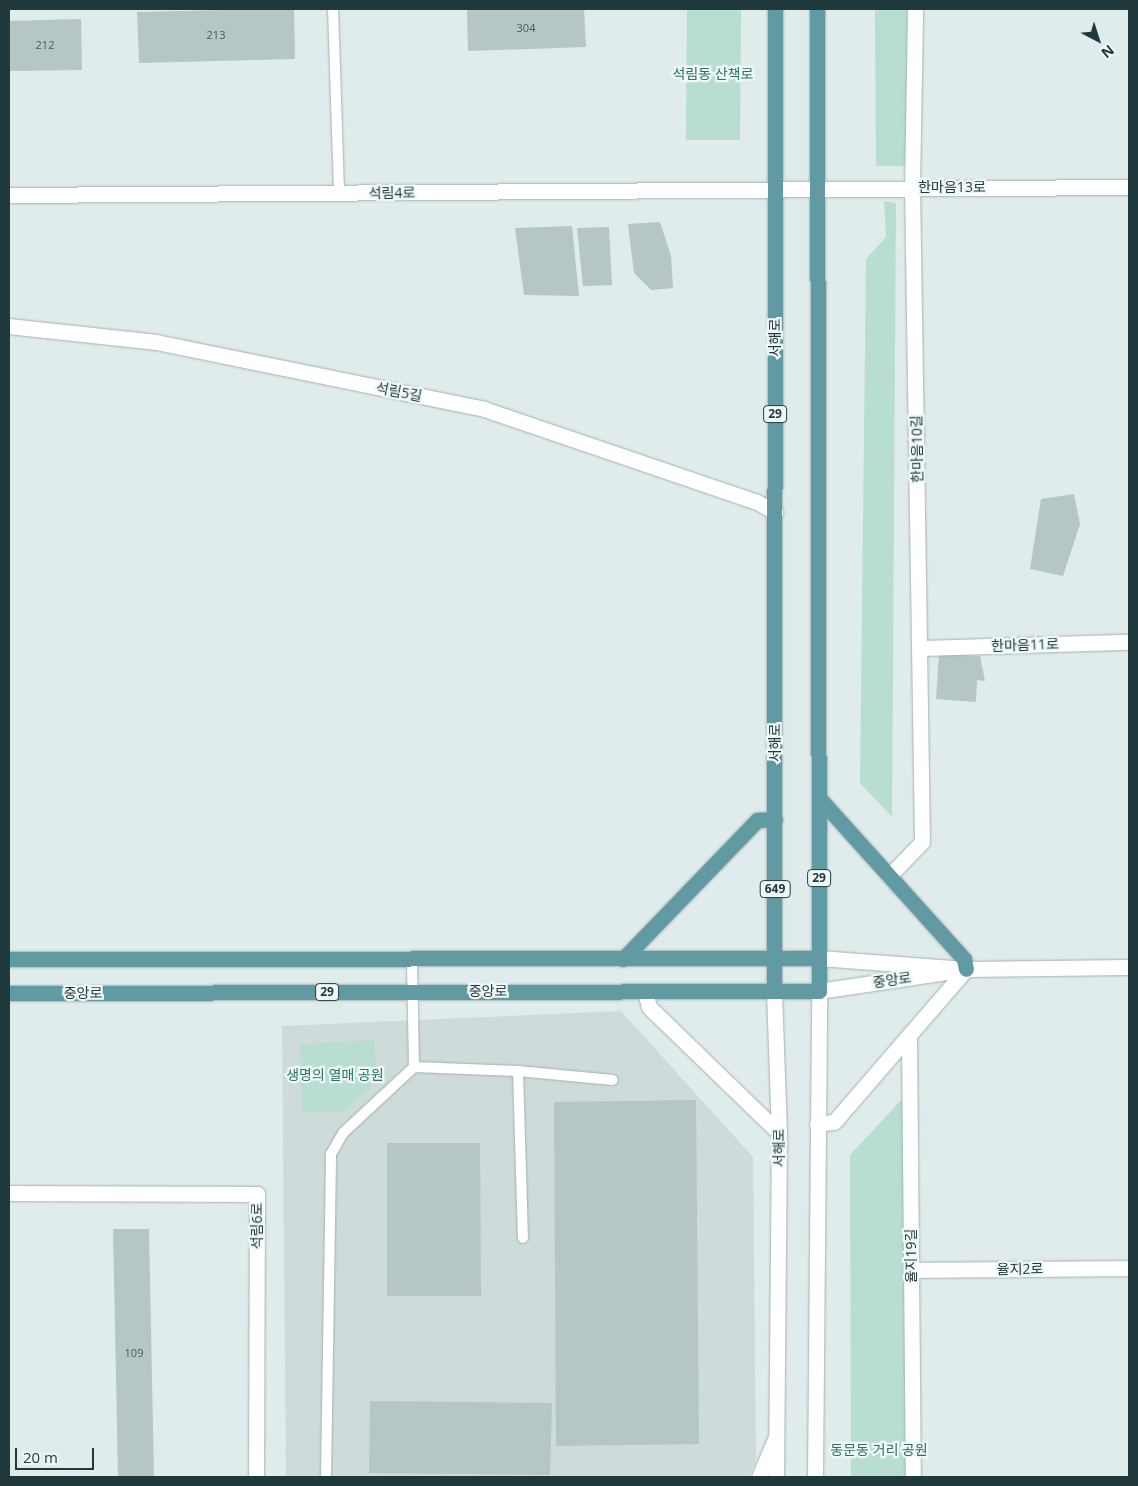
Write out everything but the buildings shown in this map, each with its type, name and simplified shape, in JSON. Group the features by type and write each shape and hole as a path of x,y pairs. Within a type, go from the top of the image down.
{"main road":[{"name":"서해로","path":"774,991 775,9"},
{"name":"29","path":"817,9 819,990"},
{"path":"819,798 964,959 966,969"},
{"path":"623,959 757,820 775,819"},
{"name":"중앙로","path":"9,959 819,958"},
{"name":"중앙로","path":"9,993 819,990"}],"street":[{"name":"한마음10길","path":"889,876 922,842 922,648 912,187 915,9"},
{"name":"한마음13로","path":"775,190 912,187 1129,187"},
{"name":"석림4로","path":"9,195 775,190"},
{"name":"석림5길","path":"9,326 156,342 484,409 757,502 775,512"},
{"name":"한마음11로","path":"922,648 1129,642"},
{"name":"중앙로","path":"819,958 966,969 1129,967"},
{"name":"중앙로","path":"819,990 966,969"},
{"path":"817,1124 834,1122 966,969"},
{"path":"815,1477 819,990"},
{"path":"645,991 648,1007 779,1133"},
{"name":"서해로","path":"774,991 779,1133 776,1477"},
{"name":"율지19길","path":"909,1035 913,1477"},
{"name":"석림6로","path":"9,1193 257,1194 256,1477"},
{"name":"율지2로","path":"911,1270 1129,1268"},
{"path":"758,1477 776,1437"}],"lane":[{"path":"332,9 339,194"},
{"path":"412,959 414,1067"},
{"path":"326,1477 331,1154 343,1133 414,1067 518,1071 613,1080"},
{"path":"518,1071 523,1238"}],"shaded area":[{"path":"621,1011 753,1157 756,1461 748,1477 286,1477 282,1026"}],"green space":[{"name":"석림동 산책로","path":"687,9 741,9 740,140 686,140"},
{"path":"875,9 907,9 908,166 876,166"},
{"path":"884,201 896,203 892,817 860,783 866,259 886,237"},
{"name":"생명의 열매 공원","path":"374,1040 377,1080 345,1111 303,1113 299,1044"},
{"name":"동문동 거리 공원","path":"904,1097 907,1477 851,1477 850,1155"}]}
